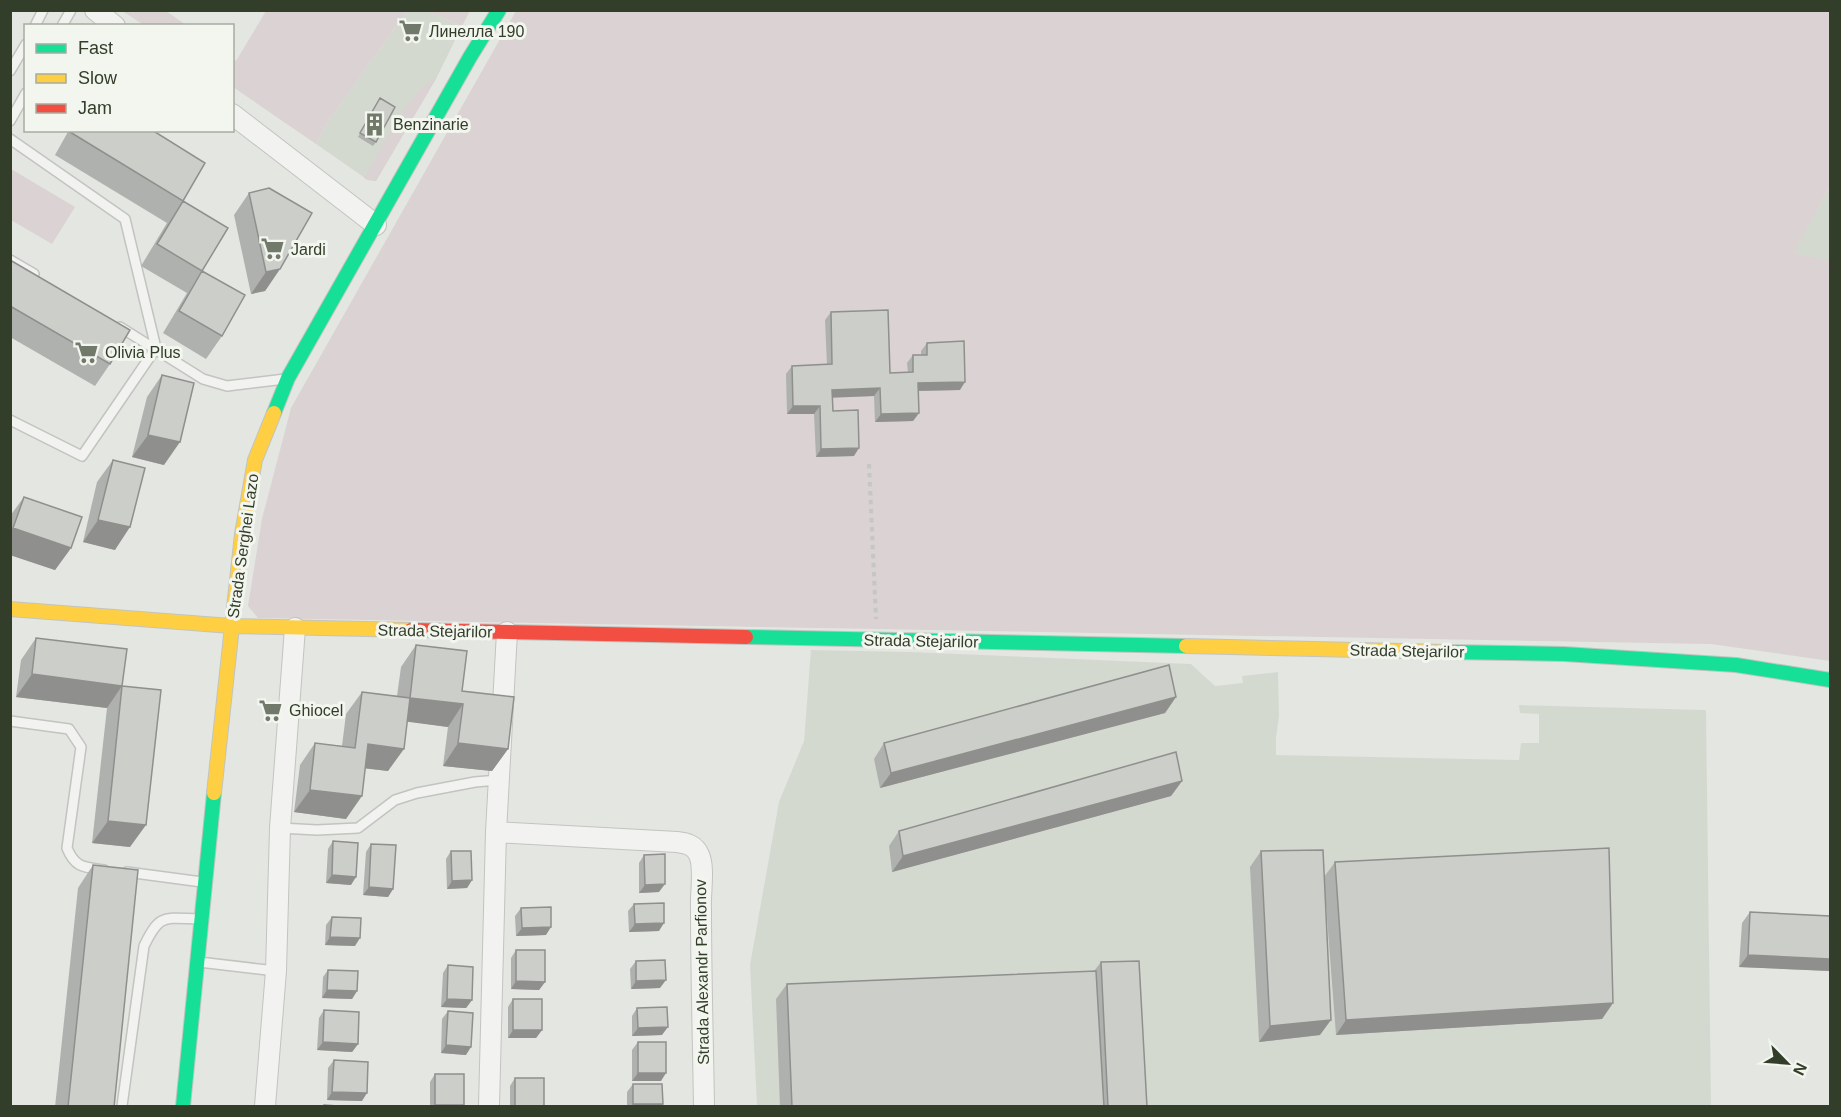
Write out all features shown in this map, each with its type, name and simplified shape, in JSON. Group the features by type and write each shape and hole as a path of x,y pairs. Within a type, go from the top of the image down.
{"street":[{"path":"95,10 112,24"},
{"name":"Strada Serghei Lazo","path":"183,1107 231,626 242,534 255,460 288,378 499,10"},
{"path":"234,116 376,225"},
{"name":"Strada Stejarilor","path":"10,609 231,626 295,628 1564,654 1736,665 1830,680"},
{"path":"265,1107 276,971 280,828 295,628"},
{"path":"489,1107 495,832 507,632"},
{"name":"Strada Alexandr Parfionov","path":"495,832 677,842 688,844 696,849 700,855 701,864 704,1107"}],"lane":[{"path":"36,24 43,10"},
{"path":"63,24 71,10"},
{"path":"10,71 24,47"},
{"path":"10,121 24,96"},
{"path":"10,139 124,219 156,348 82,456 10,420"},
{"path":"10,260 39,278"},
{"path":"107,319 203,379 227,386 288,378"},
{"path":"10,721 69,729 81,747 67,848 78,865 205,882"},
{"path":"280,828 317,830 358,828 395,800 452,786 498,780"},
{"path":"122,1107 144,946 154,925 168,918 201,919"},
{"path":"196,962 276,971"}],"path":[{"path":"869,464 878,640"}],"shaded area":[{"path":"122,11 166,11 185,24 142,24"},
{"path":"266,11 407,11 327,123 316,144 234,88 234,60 236,61"},
{"path":"407,11 427,11 462,26 437,77 376,181 368,180 316,144 327,123"},
{"path":"427,11 470,11 462,26"},
{"path":"516,11 1830,11 1830,186 1794,253 1830,261 1830,661 1711,644 258,618 248,606 262,519 291,408"},
{"path":"437,77 376,181 364,178 407,107 427,83"},
{"path":"11,169 75,207 52,244 11,220"},
{"path":"1830,186 1830,261 1793,254"},
{"path":"811,650 1191,664 1215,686 1243,683 1242,676 1278,672 1279,716 1276,755 1519,760 1521,743 1539,743 1539,714 1520,713 1519,705 1706,710 1711,1106 757,1106 750,965 779,802 804,741"}],"building":[{"name":"Benzinarie","path":"380,98 395,107 376,142 360,133"},
{"path":"70,132 155,132 205,163 183,201"},
{"path":"269,188 312,213 280,269 266,272 249,193"},
{"path":"183,201 228,228 202,271 157,244"},
{"path":"10,260 130,330 110,364 10,306"},
{"path":"202,271 245,295 222,336 179,311"},
{"path":"888,310 890,373 913,372 913,355 927,355 927,343 964,341 965,382 918,383 919,413 881,414 880,388 832,390 833,411 858,410 859,448 821,449 820,406 793,406 792,366 832,364 831,312"},
{"path":"162,375 194,383 180,442 148,435"},
{"path":"113,460 145,468 130,527 98,520"},
{"path":"24,497 82,517 71,548 13,528"},
{"path":"36,638 127,649 122,686 32,674"},
{"path":"416,645 467,651 462,691 514,697 508,749 458,743 463,704 410,698"},
{"path":"1169,665 1176,697 891,773 884,743"},
{"path":"122,686 161,690 146,825 108,821"},
{"path":"362,692 410,698 404,749 368,744 362,796 310,790 315,743 355,748"},
{"path":"1176,752 1182,781 903,856 899,831"},
{"path":"333,841 358,843 356,877 332,875"},
{"path":"371,844 396,845 393,889 369,887"},
{"path":"1609,848 1613,1003 1346,1020 1335,862"},
{"path":"1323,850 1331,1020 1270,1026 1261,851"},
{"path":"451,851 471,851 472,880 452,881"},
{"path":"665,854 665,884 645,885 644,855"},
{"path":"93,865 138,870 114,1107 68,1107"},
{"path":"664,903 664,923 635,924 634,904"},
{"path":"551,907 551,927 522,928 521,908"},
{"path":"1750,912 1830,916 1830,959 1748,955"},
{"path":"332,917 361,918 360,938 330,937"},
{"path":"516,950 545,950 545,982 516,981"},
{"path":"665,960 666,980 636,981 636,961"},
{"path":"1139,961 1147,1107 1108,1107 1101,962"},
{"path":"448,965 473,967 472,1000 447,999"},
{"path":"328,970 358,971 357,991 327,990"},
{"path":"1096,971 1104,1107 792,1107 787,984"},
{"path":"513,999 542,999 542,1030 513,1030"},
{"path":"667,1007 668,1027 638,1028 637,1008"},
{"path":"324,1010 359,1012 358,1044 323,1042"},
{"path":"448,1011 473,1013 471,1047 446,1045"},
{"path":"638,1042 666,1042 666,1073 638,1073"},
{"path":"334,1060 368,1062 367,1093 332,1092"},
{"path":"435,1074 464,1074 464,1105 435,1105"},
{"path":"515,1078 544,1078 544,1107 515,1107"},
{"path":"633,1084 662,1084 663,1104 633,1104"},
{"path":"324,1105 352,1107 324,1107"}],"traffic: fast":[{"path":"274,413 288,378 499,10"},
{"path":"746,637 1186,646"},
{"path":"1447,652 1564,654 1736,665 1830,680"},
{"path":"183,1106 214,793"}],"traffic: slow":[{"path":"214,793 242,534 255,460 274,413"},
{"path":"10,609 231,626 411,630"},
{"path":"1186,646 1447,652"}],"traffic: jam":[{"path":"411,630 746,637"}],"place":[{"name":"Линелла 190","path":"411,31"},
{"name":"Benzinarie","path":"375,124"},
{"name":"Jardi","path":"273,249"},
{"name":"Olivia Plus","path":"87,352"},
{"name":"Ghiocel","path":"271,710"}]}
